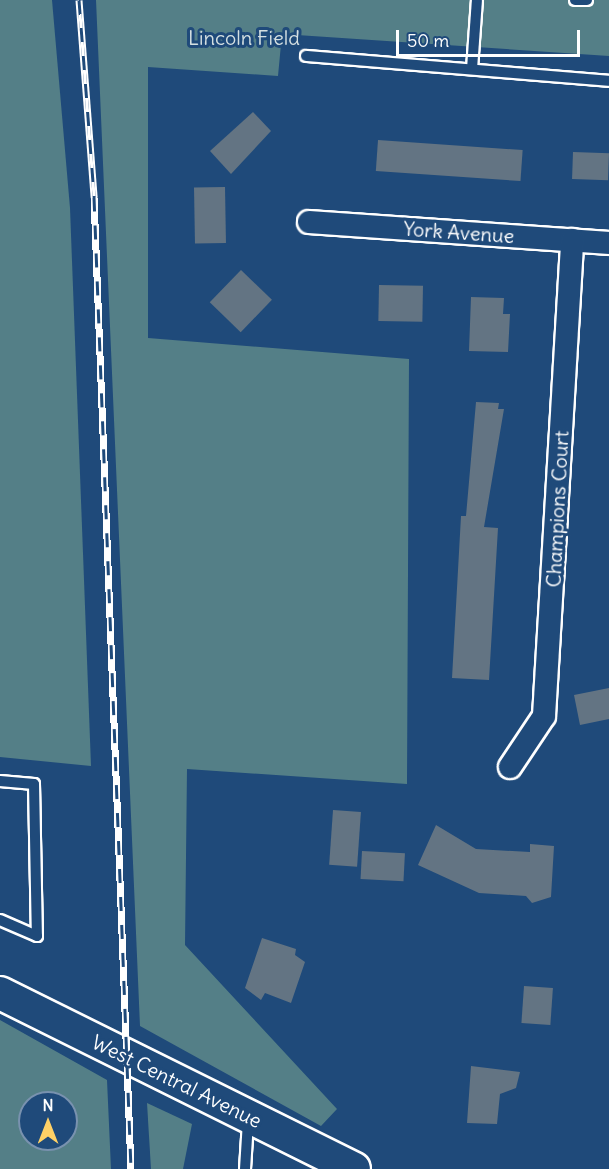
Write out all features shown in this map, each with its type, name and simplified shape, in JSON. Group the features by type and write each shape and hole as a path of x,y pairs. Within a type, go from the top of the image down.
{"main road":[{"name":"West Central Avenue","path":"0,993 354,1169"}],"street":[{"name":"York Avenue","path":"309,222 609,243"},
{"name":"Champions Court","path":"510,767 544,716 572,240"}],"lane":[{"path":"472,69 477,0"},
{"path":"575,0 587,0"},
{"path":"306,56 609,81"},
{"path":"0,781 34,784 37,936 0,920"},
{"path":"245,1169 248,1116"}],"green space":[{"path":"0,0 52,0 70,208 91,766 0,757"},
{"name":"Lincoln Field","path":"96,0 609,0 609,56 282,34 278,76 148,67 148,338 409,359 407,784 187,769 185,945 337,1109 321,1126 140,1026"},
{"path":"0,1020 107,1080 111,1169 0,1169"},
{"path":"147,1103 192,1124 183,1169 151,1169"}],"building":[{"path":"253,112 271,131 231,174 210,151"},
{"path":"378,140 523,150 520,181 376,171"},
{"path":"573,152 609,153 608,180 572,179"},
{"path":"225,187 226,243 195,244 194,188"},
{"path":"241,270 272,300 241,332 210,302"},
{"path":"379,285 423,286 422,322 378,321"},
{"path":"471,297 504,298 503,314 510,314 508,352 469,351"},
{"path":"476,402 499,403 498,409 504,409 484,527 498,528 489,680 452,678 461,516 466,516"},
{"path":"609,688 609,719 580,725 574,695"},
{"path":"333,810 361,812 357,867 329,865"},
{"path":"436,825 476,849 530,852 530,844 554,846 551,897 532,903 526,896 479,893 418,865"},
{"path":"362,851 405,853 403,881 361,879"},
{"path":"262,938 296,949 295,955 305,962 291,1003 265,993 261,1000 245,988"},
{"path":"524,986 553,988 550,1025 521,1023"},
{"path":"471,1066 520,1072 516,1088 500,1094 497,1124 467,1123"}],"railway":[{"path":"79,0 94,197 131,1169"}]}
